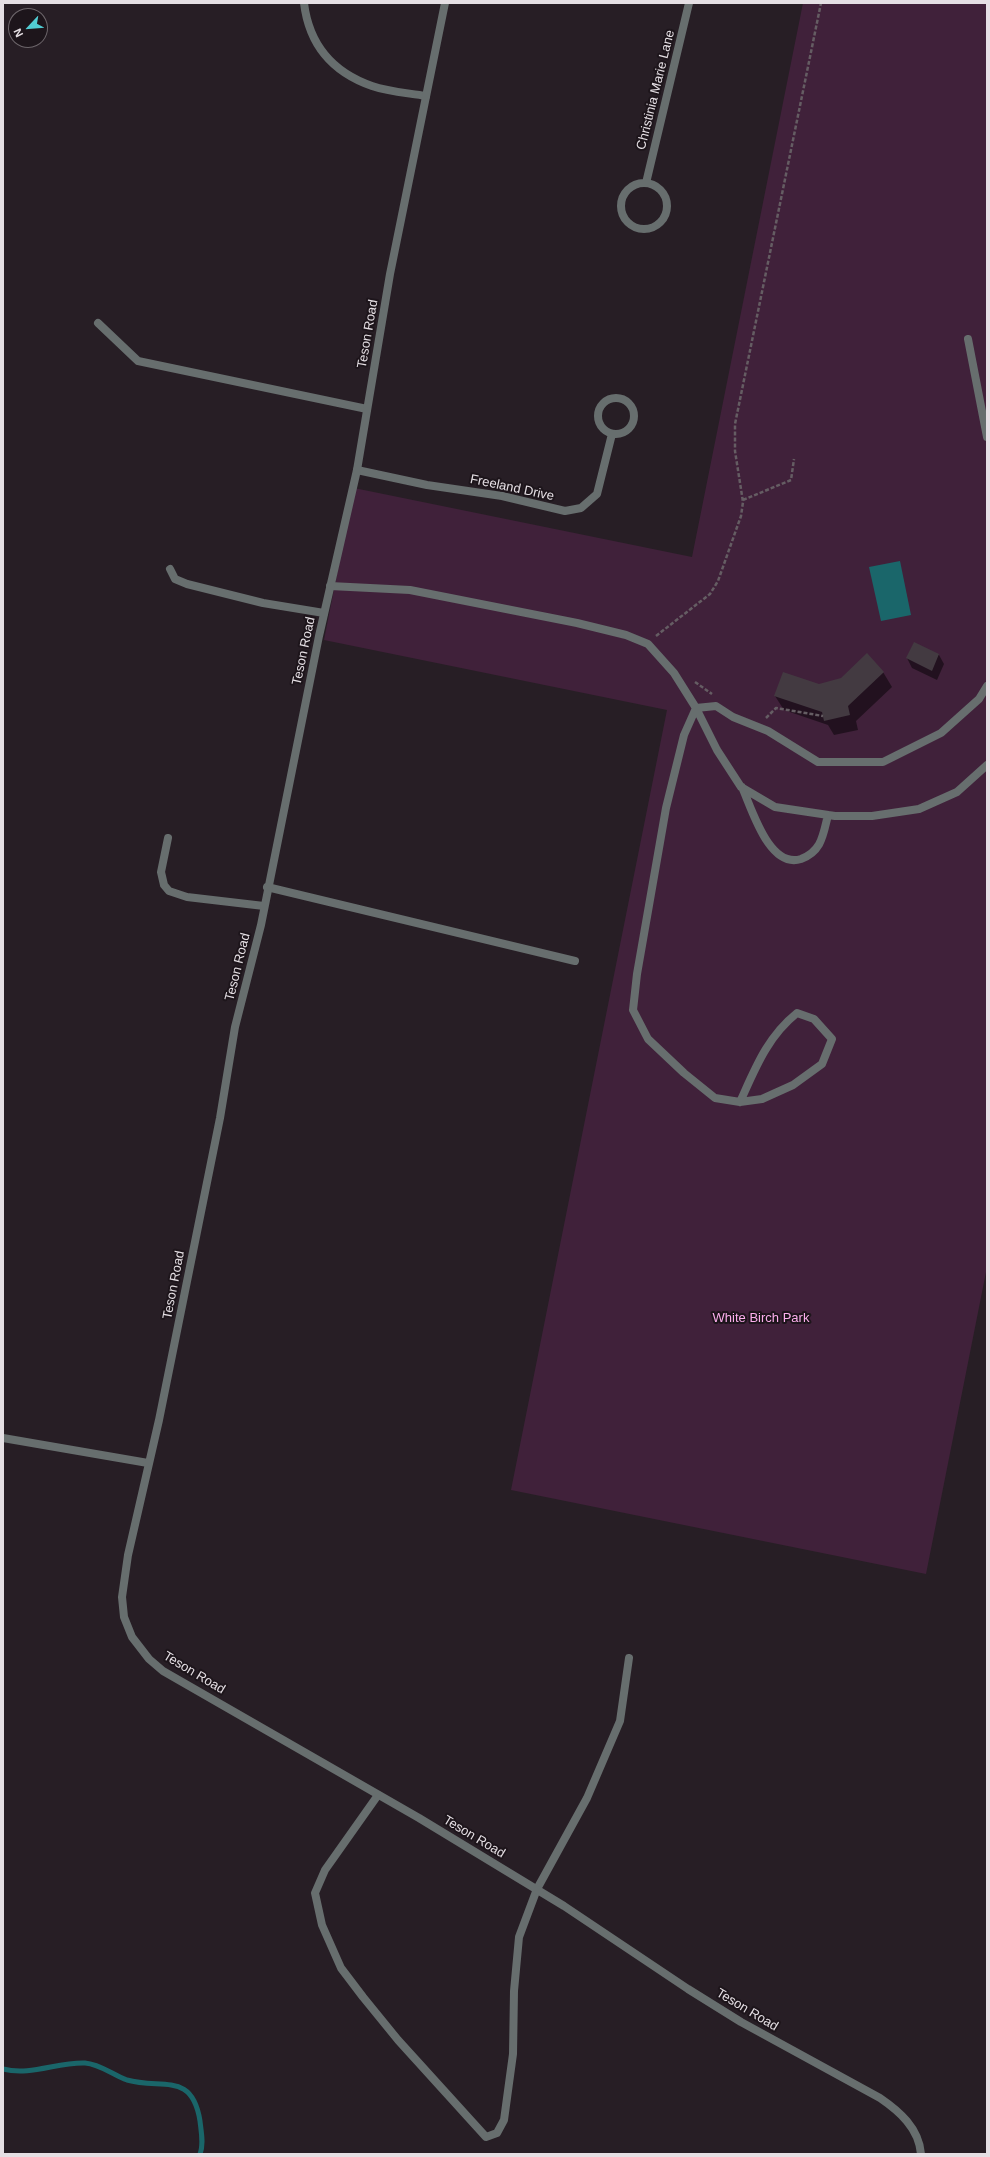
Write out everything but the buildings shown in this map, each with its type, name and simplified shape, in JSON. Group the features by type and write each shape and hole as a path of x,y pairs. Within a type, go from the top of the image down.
{"street":[{"path":"304,3 306,21 321,50 330,63 372,86 426,96"},
{"name":"Teson Road","path":"445,3 390,274 357,470 324,614 264,906 235,1027 220,1118 128,1555 122,1597 124,1617 132,1637 149,1659 163,1671 537,1889 741,2022 880,2098 901,2113 913,2130 921,2154"},
{"name":"Christinia Marie Lane","path":"646,183 689,3"},
{"path":"646,183 655,186 662,192 666,200 667,208 664,217 659,224 651,228 642,229 633,226 627,220 622,213 622,204 624,195 630,188 638,184 646,183"},
{"path":"98,323 138,360 367,409"},
{"path":"968,339 987,437"},
{"path":"620,398 627,400 632,406 634,420 626,432 612,434 601,426 598,412 606,400 620,398"},
{"name":"Freeland Drive","path":"357,470 427,485 502,496 565,511 581,508 597,494 612,434"},
{"path":"170,569 175,579 187,584 263,602 324,614"},
{"path":"330,586 410,590 577,623 626,635 648,644 674,674 696,708 717,750 742,787 766,839 776,854 786,859 798,860 813,854 823,837 828,815"},
{"path":"696,708 716,706 733,717 768,732 818,762 883,762 941,733 979,699 987,686"},
{"path":"696,708 684,735 666,808 637,974 633,1010 648,1039 684,1073 715,1098 740,1102 762,1099 793,1085 822,1064 832,1039 814,1019 797,1013 781,1025 762,1055 740,1102"},
{"path":"742,787 775,807 828,815 872,816 918,809 957,792 987,765"},
{"path":"168,838 161,872 164,885 169,891 187,897 264,906"},
{"path":"268,887 575,961"},
{"path":"3,1438 148,1463"},
{"path":"378,1795 322,1876 315,1894 322,1925 341,1968 363,1997 398,2040 486,2137 497,2133 504,2120 513,2054 514,1991 519,1937 537,1889 587,1798 620,1721 629,1658"}],"path":[{"path":"660,640 655,636 710,594 718,581 741,516 743,500 735,451 735,424 821,3"},
{"path":"743,500 791,480 794,459"},
{"path":"691,676 695,682 713,695"},
{"path":"760,720 765,719 772,709 776,708 823,716"}],"green space":[{"name":"White Birch Park","path":"803,3 987,3 987,1267 926,1574 511,1490 667,710 324,640 354,488 692,557"}],"water":[{"path":"900,561 911,615 881,621 869,567"}],"waterway":[{"path":"3,2069 24,2071 64,2064 85,2063 101,2068 127,2080 140,2083 163,2084 183,2089 190,2095 196,2105 202,2138 200,2154"}]}
